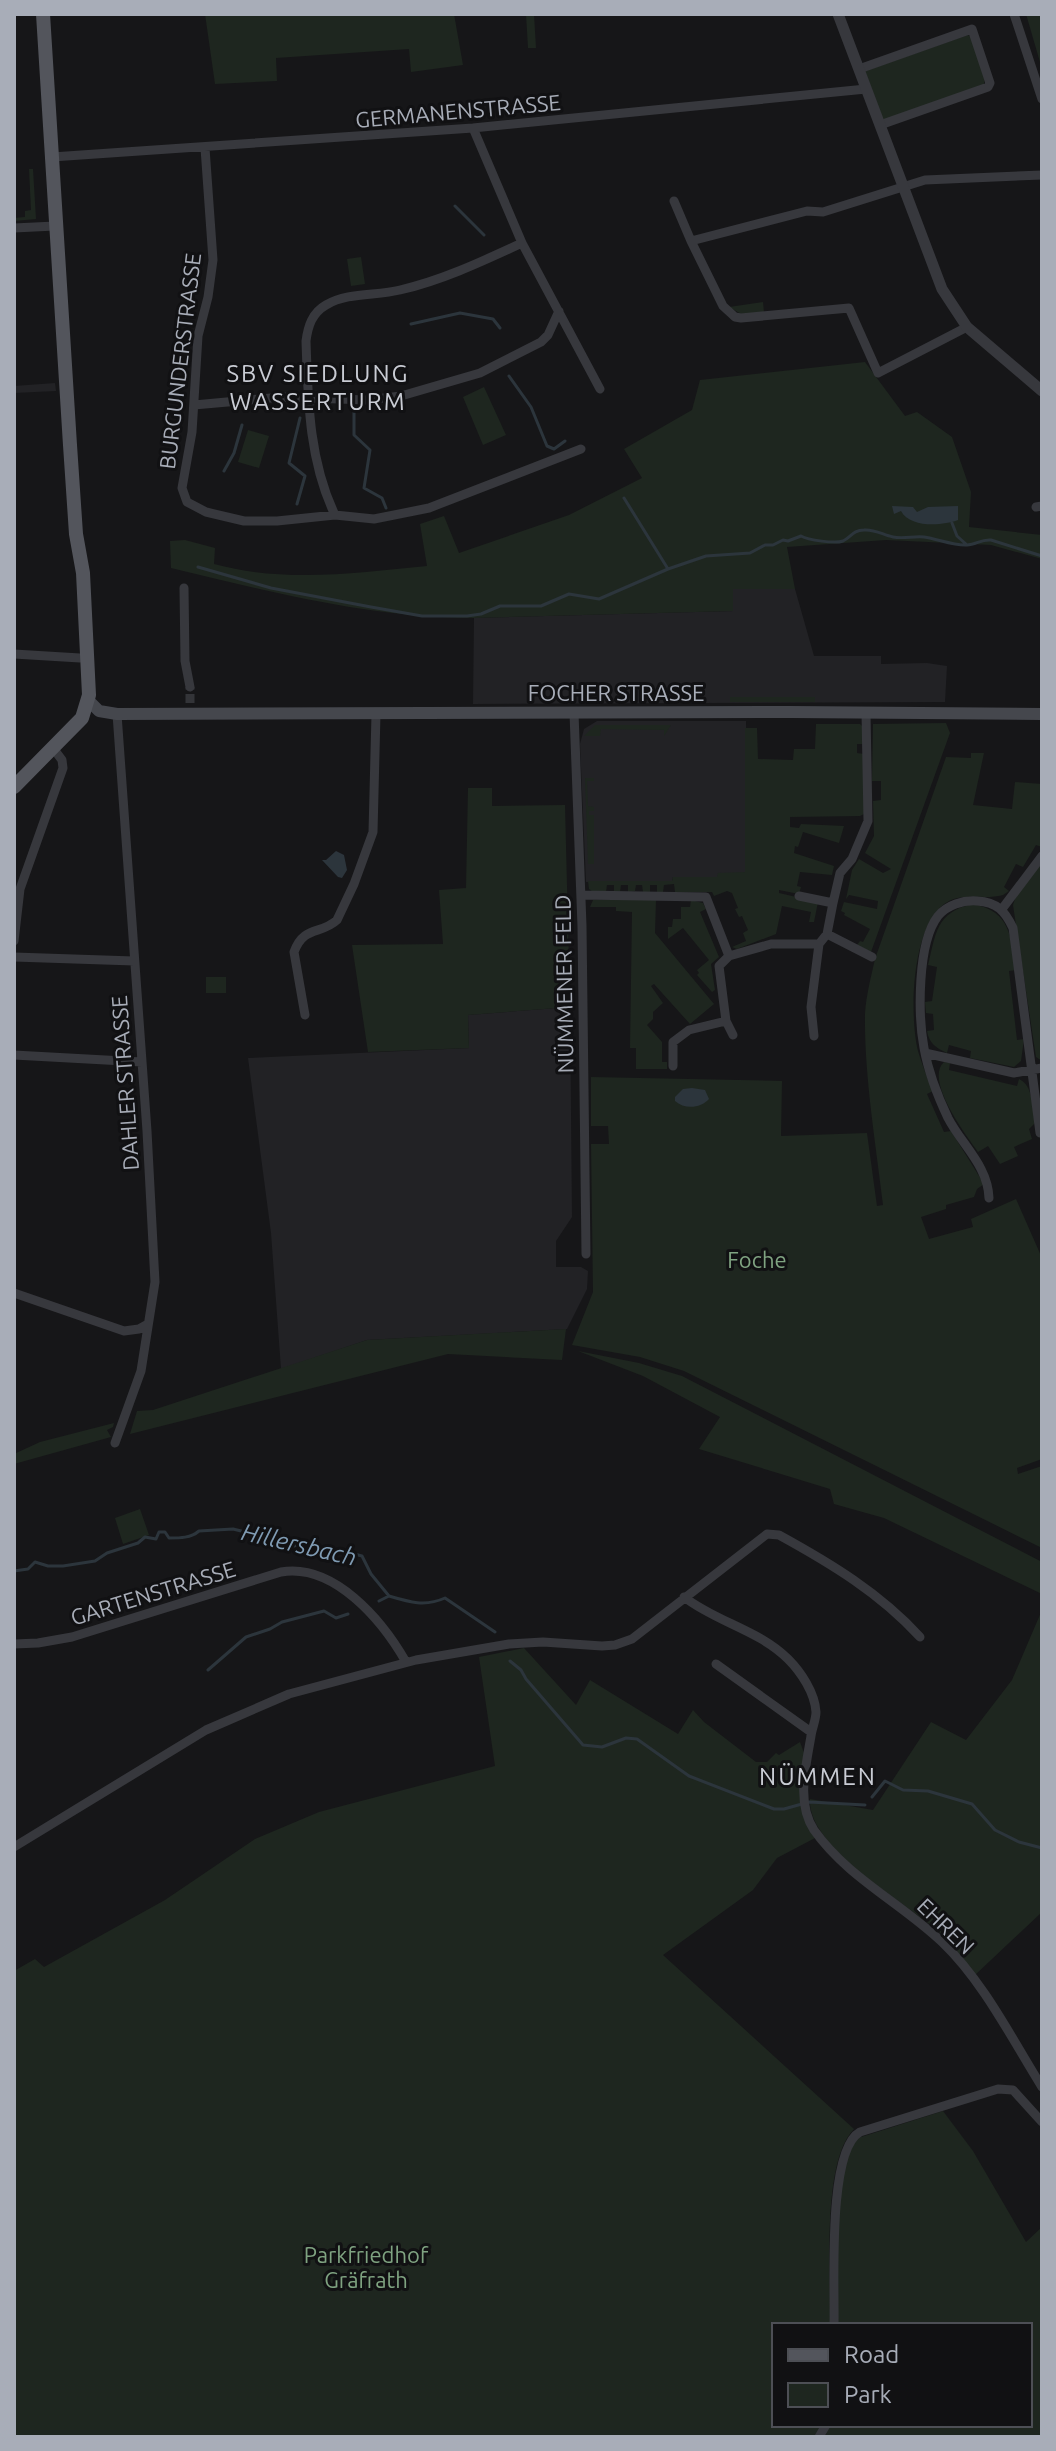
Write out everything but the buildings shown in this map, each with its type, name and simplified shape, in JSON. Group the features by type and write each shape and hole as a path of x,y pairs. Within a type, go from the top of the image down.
{"main road":[{"path":"14,787 76,725 89,701 83,573 76,534 43,14"},
{"path":"76,534 73,658 89,701 99,711 113,714"},
{"path":"76,725 81,686"},
{"name":"FOCHER STRASSE","path":"76,725 113,714 190,708 376,714 1042,714"}],"street":[{"path":"838,14 942,289 967,327 1042,391"},
{"path":"1014,14 1042,99"},
{"path":"859,69 972,29 990,83 988,87 880,125"},
{"name":"GERMANENSTRASSE","path":"52,157 473,128 866,89"},
{"path":"473,128 522,243 600,389"},
{"name":"BURGUNDERSTRASSE","path":"205,148 213,260 198,336 192,432 182,488 187,502 206,512 244,521 335,515 367,520 413,513 581,449"},
{"path":"691,241 807,211 830,210 925,180 1042,175"},
{"path":"674,201 723,306 730,314 748,318 849,308 878,373 967,327"},
{"path":"14,228 55,226"},
{"path":"335,515 316,464 308,397 307,328 314,315 324,306 355,296 398,291 447,276 522,243"},
{"path":"194,405 282,397 383,398 415,393 480,373 541,342 548,335 559,311"},
{"path":"184,588 185,661 190,687"},
{"path":"14,654 73,658"},
{"name":"NÜMMENER FELD","path":"574,713 581,895 586,1254"},
{"path":"814,1036 811,1007 819,944 827,934 840,873 852,859 868,821 866,713"},
{"name":"DAHLER STRASSE","path":"113,714 142,1062 155,1282 141,1371 115,1443"},
{"path":"305,1015 294,952 306,934 332,925 337,920 370,842 374,821 376,714"},
{"path":"14,941 20,889 63,768 62,760 53,748"},
{"path":"1002,909 1042,856"},
{"path":"581,895 706,897 729,956"},
{"path":"799,896 833,903"},
{"path":"989,1198 987,1179 949,1120 925,1053 922,976 926,945 935,922 948,907 967,901 988,902 1002,909 1013,928 1040,1133"},
{"path":"827,934 872,957"},
{"path":"733,1035 726,1021 719,966 729,956 771,944 819,944"},
{"path":"14,957 134,961"},
{"path":"673,1066 673,1042 689,1030 726,1021"},
{"path":"925,1053 1014,1073 1042,1068"},
{"path":"14,1055 142,1062"},
{"path":"14,1293 124,1331 148,1324"},
{"path":"14,1847 206,1730 289,1694 406,1662 509,1644 615,1645 632,1639 762,1536 772,1533 862,1585 920,1637"},
{"name":"GARTENSTRASSE","path":"14,1644 72,1637 281,1572 303,1570 330,1579 360,1603 406,1662"},
{"path":"684,1597 699,1609 765,1641 789,1660 813,1699 816,1712 811,1732 716,1664"},
{"name":"EHREN","path":"811,1732 804,1806 817,1833 840,1859 926,1928 959,1961 1006,2027 1042,2087"},
{"path":"834,2323 836,2195 847,2144 860,2132 992,2090 1009,2089 1042,2122"}],"shaded area":[{"path":"55,383 56,391 14,393 14,386"},
{"path":"892,506 913,507 917,512 928,507 958,506 958,520 944,524 919,523 905,517 901,511 894,514"},
{"path":"732,589 795,589 814,656 881,656 881,664 947,666 945,702 473,704 474,618 733,611"},
{"path":"597,721 746,721 747,877 586,882 580,744 584,729"},
{"path":"336,851 344,855 347,870 342,878 322,860"},
{"path":"570,1007 572,1217 556,1241 556,1267 581,1267 588,1271 587,1289 567,1329 367,1340 281,1369 271,1233 248,1058 469,1048 468,1015"},
{"path":"683,1089 705,1090 709,1099 693,1107 675,1101"}],"green space":[{"path":"205,14 454,14 463,65 411,72 409,49 276,58 277,81 215,84"},
{"path":"526,14 534,14 536,48 528,48"},
{"path":"1026,14 1042,14 1042,69"},
{"path":"968,35 972,38 984,84 884,122 865,71"},
{"path":"29,169 33,169 36,219 14,221 14,218 25,217 25,211 31,210"},
{"path":"361,257 365,284 351,286 347,259"},
{"path":"763,302 764,313 743,315 729,307"},
{"path":"865,362 905,416 917,412 952,437 971,492 969,527 1042,535 1042,559 991,545 886,540 787,547 795,589 733,589 733,611 474,618 359,609 171,568 170,541 185,540 215,548 214,564 267,573 320,575 427,566 420,524 444,516 459,553 569,515 642,478 624,449 692,410 700,380"},
{"path":"484,387 506,435 483,445 463,397"},
{"path":"248,430 269,436 259,468 238,462"},
{"path":"730,697 815,697 815,702 730,702"},
{"path":"946,723 950,733 871,952 857,945 863,942 870,929 841,911 844,902 877,909 878,901 849,895 846,899 852,870 859,859 883,873 891,869 865,853 874,836 873,801 881,800 881,781 872,781 873,724"},
{"path":"816,724 860,724 863,727 864,744 857,744 857,753 864,754 864,814 790,817 790,827 799,828 801,824 844,826 839,843 803,832 798,847 795,846 794,853 834,866 832,875 800,872 799,894 779,890 779,893 818,902 814,922 809,922 811,912 782,906 776,934 737,949 732,947 746,941 743,933 748,930 735,909 738,908 732,893 727,891 714,896 712,892 675,892 674,884 664,885 663,892 657,892 657,885 650,885 650,892 643,892 642,885 636,885 635,891 628,892 628,885 621,885 620,892 614,892 614,885 607,885 606,892 589,889 588,881 672,881 673,877 717,877 718,873 745,872 745,728 757,728 758,759 793,760 794,749 815,749"},
{"path":"595,725 671,725 664,736 664,730 601,729 600,736 584,736"},
{"name":"Foche","path":"971,753 984,753 973,805 1012,809 1015,782 1042,784 1042,847 1036,845 1023,867 1016,864 1004,887 1009,891 1003,895 962,897 949,901 936,912 920,947 914,1015 918,1051 933,1091 927,1094 944,1132 951,1131 984,1184 977,1189 974,1197 946,1205 946,1209 921,1217 929,1239 973,1227 971,1219 1016,1199 1042,1258 1042,1459 1017,1468 1018,1474 1042,1466 1042,1548 684,1371 640,1357 572,1345 593,1292 591,1144 609,1144 608,1126 591,1126 591,1077 782,1081 781,1136 867,1133 877,1206 883,1205 866,1061 865,1014 869,986 875,959 946,757 971,758"},
{"path":"585,778 594,778 594,781 587,781 588,806 594,807 589,815 594,815 594,864 588,864"},
{"path":"468,788 492,788 492,806 565,805 570,1007 468,1015 469,1048 368,1052 352,945 443,944 439,890 466,888"},
{"path":"1042,863 1042,1061 1036,1057 1013,905 1016,896"},
{"path":"593,900 656,900 655,933 714,1004 690,1024 654,984 651,986 663,1003 653,1012 653,1019 647,1025 662,1042 662,1062 667,1062 667,1069 636,1069 636,1048 630,1048 632,912 616,911 616,907 590,907"},
{"path":"691,900 703,903 706,909 700,912 719,957 711,964 715,990 712,992 697,975 697,970 709,960 683,928 668,939 668,927 672,927 673,919 681,919 681,907 690,907"},
{"path":"973,904 995,913 1010,937 1016,970 1009,971 1017,1040 1024,1039 1021,1061 1014,1067 970,1058 971,1051 949,1045 947,1053 929,1039 927,1031 934,1030 933,1014 926,1013 925,1002 932,1001 937,967 928,965 936,934 951,912"},
{"path":"206,977 226,977 226,993 206,993"},
{"path":"944,1062 950,1063 949,1070 1017,1086 1019,1079 1024,1082 1032,1098 1035,1123 1029,1129 1032,1139 1014,1147 1018,1156 1000,1164 988,1146 978,1152 943,1094 939,1070"},
{"path":"566,1329 562,1360 448,1354 130,1434 137,1411 153,1410 367,1340"},
{"path":"578,1351 639,1363 682,1376 1042,1562 1042,1594 884,1518 834,1504 830,1489 699,1449 720,1417 643,1376"},
{"path":"114,1423 107,1430 111,1437 14,1464 14,1454 40,1442"},
{"path":"140,1509 149,1535 123,1544 115,1518"},
{"path":"1042,1610 1042,1912 974,1976 944,1936 842,1856 825,1837 814,1818 810,1799 873,1810 931,1722 966,1740 1012,1680"},
{"name":"Parkfriedhof Gräfrath","path":"524,1648 576,1705 590,1680 678,1734 693,1710 756,1762 767,1762 776,1753 779,1755 800,1742 804,1753 801,1784 815,1838 777,1858 753,1890 663,1955 854,2129 836,2167 832,2193 830,2323 772,2323 772,2427 822,2427 816,2437 14,2437 14,1971 35,1959 44,1967 165,1900 255,1839 319,1812 495,1766 479,1657"},
{"path":"943,2111 973,2151 1026,2242 1042,2227 1042,2437 825,2437 828,2427 1032,2427 1032,2323 837,2323 840,2200 849,2153 858,2138"}],"waterway":[{"path":"455,206 484,235"},
{"path":"411,324 460,313 493,319 500,328"},
{"path":"509,376 531,407 547,446 554,449 565,441"},
{"path":"354,412 354,435 370,450 364,488 382,498 386,508"},
{"path":"297,504 305,476 289,463 300,418"},
{"path":"224,471 234,453 242,425"},
{"path":"624,498 668,569"},
{"path":"952,523 957,536 967,545"},
{"path":"198,567 271,588 371,607 422,616 467,616 500,606 541,606 569,594 599,599 706,556 750,553 765,545 801,536 839,542 857,531 868,530 893,537 924,537 962,545 991,540 1042,556"},
{"name":"Hillersbach","path":"14,1571 28,1569 35,1562 63,1566 95,1561 145,1537 156,1539 159,1532 165,1532 169,1538 177,1538 199,1531 233,1529 282,1541 312,1553 339,1550 362,1556 371,1574 389,1596"},
{"path":"379,1601 389,1596 424,1603 445,1598 495,1632"},
{"path":"208,1670 246,1637 282,1622 324,1611 336,1618 348,1614"},
{"path":"510,1661 583,1745 602,1747 626,1738 637,1739 689,1776 774,1809 809,1802 865,1805"},
{"path":"872,1797 885,1781 903,1790 928,1791 972,1804 995,1830 1019,1842 1042,1848"}],"tunnel":[{"path":"190,687 190,703"}],"district":[{"name":"SBV SIEDLUNG WASSERTURM","path":"318,388"},
{"name":"NÜMMEN","path":"818,1777"}]}
